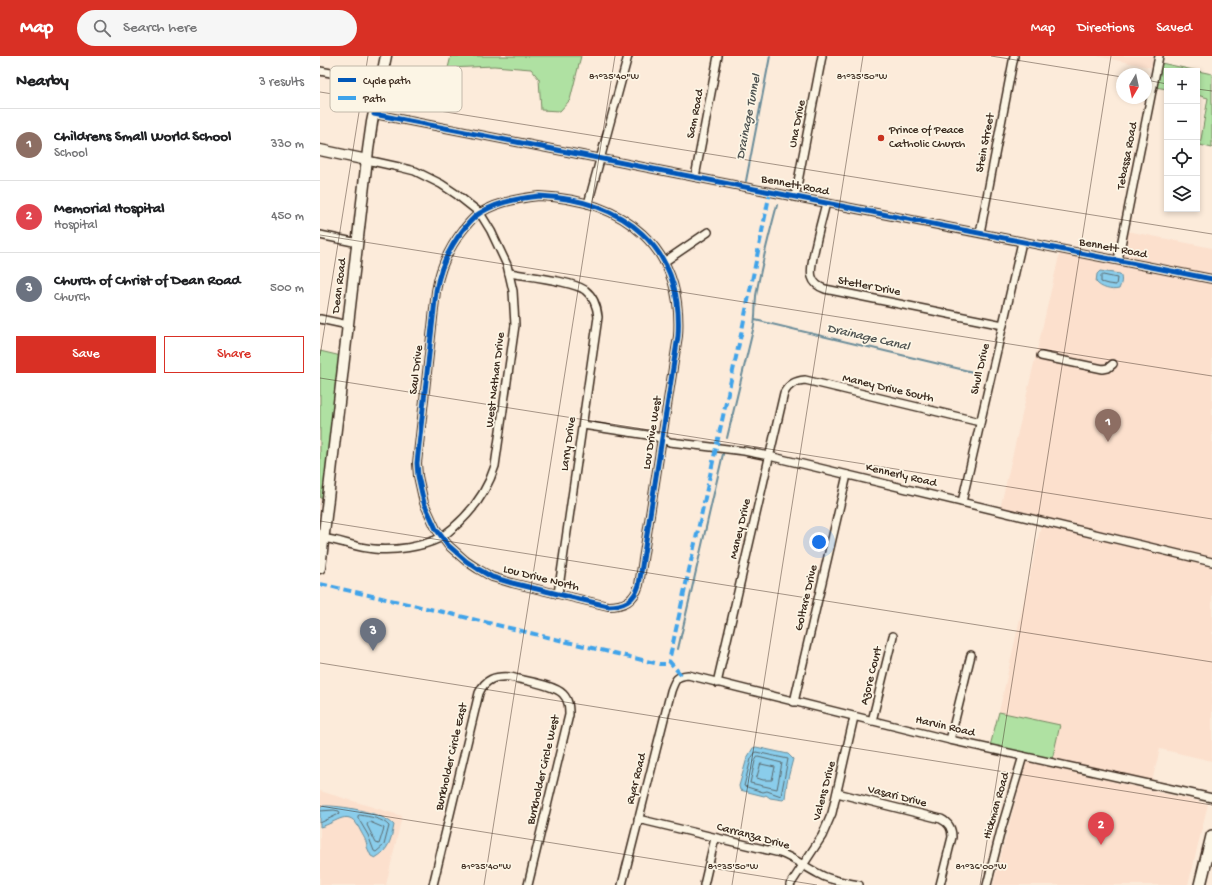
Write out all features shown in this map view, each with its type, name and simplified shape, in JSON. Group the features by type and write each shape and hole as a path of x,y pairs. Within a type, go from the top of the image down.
{"main road":[{"name":"Dean Road","path":"384,66 386,56"},
{"name":"Dean Road","path":"320,568 322,538 367,160 374,114"},
{"path":"320,150 367,160"},
{"path":"1200,885 1212,836"}],"street":[{"path":"588,204 628,56"},
{"name":"Sam Road","path":"695,177 718,56"},
{"name":"Una Drive","path":"795,197 822,56"},
{"name":"Stein Street","path":"980,233 1014,56"},
{"name":"Tebassa Road","path":"1118,260 1158,56"},
{"path":"320,71 330,73"},
{"name":"Bennett Road","path":"374,114 1212,279"},
{"path":"367,160 399,167 428,177 456,194 480,213"},
{"name":"Lou Drive West","path":"480,213 512,201 533,197 560,198 588,204 609,211 635,228 654,247 664,262 670,275 677,296 679,319 678,336 639,585 631,600 625,604"},
{"name":"Stetler Drive","path":"826,203 811,267 812,279 819,287 1003,325"},
{"name":"West Nathan Drive","path":"442,537 458,524 475,506 489,484 495,466 514,325 513,291 507,265 491,231 480,213"},
{"name":"Saul Drive","path":"442,537 430,517 420,488 418,476 418,449 440,271 450,248 470,221 480,213"},
{"path":"664,262 708,232"},
{"path":"320,235 358,243"},
{"name":"Shull Drive","path":"962,502 1022,242"},
{"name":"Larry Drive","path":"509,273 574,285 583,289 592,298 597,309 598,317 558,594"},
{"path":"320,319 348,325"},
{"path":"1041,356 1103,369 1108,368 1113,364"},
{"name":"Maney Drive South","path":"792,384 797,381 805,380 980,422"},
{"name":"Maney Drive","path":"717,683 784,393 792,384"},
{"name":"Kennerly Road","path":"583,425 654,436 670,442 744,451 769,456 1212,562"},
{"name":"Goltare Drive","path":"794,702 847,475"},
{"path":"322,538 362,547 384,550 410,547 442,537"},
{"name":"Lou Drive North","path":"442,537 448,545 466,561 492,577 608,606 625,604"},
{"name":"Azore Court","path":"872,721 893,636"},
{"path":"950,740 971,655"},
{"name":"Harvin Road","path":"676,680 681,675 688,675 950,740 1212,798"},
{"name":"Burkholder Circle East","path":"433,885 481,688 490,679 502,676 532,682"},
{"name":"Ryar Road","path":"622,885 669,697 673,684 676,680"},
{"name":"Burkholder Circle West","path":"528,885 569,710 567,700 560,691 532,682"},
{"name":"Valens Drive","path":"790,885 827,827 837,794 854,717"},
{"name":"Hickman Road","path":"987,885 1001,830 1023,756"},
{"name":"Vasari Drive","path":"837,794 941,819 947,822 952,831 952,837 940,885"},
{"name":"Carranza Drive","path":"638,819 780,853 803,864 820,875 859,885"},
{"path":"704,885 716,838"}],"shaded area":[{"path":"1097,56 1155,56 1153,68"},
{"path":"1127,231 1212,248 1212,277 1123,258 1122,253"},
{"path":"1060,252 1212,283 1212,557 1176,551 1000,509"},
{"path":"1041,525 1177,557 1212,567 1212,761 1160,749 1152,781 1052,760 1059,725 999,712"},
{"path":"1030,762 1208,804 1188,885 993,885 1025,764"},
{"path":"320,791 402,816 386,885 320,885"}],"green space":[{"path":"451,56 581,56 570,100 560,111 541,110 539,79 531,69 494,66 462,67 462,66 448,66"},
{"path":"1161,63 1184,68 1164,68 1164,88 1155,87"},
{"path":"1200,71 1212,74 1212,148 1200,145 1208,98 1200,96"},
{"path":"320,351 341,356 325,499 320,498"},
{"path":"999,712 1060,725 1052,760 990,746"}],"water":[{"path":"1100,271 1120,274 1122,280 1119,289 1110,289 1098,284 1096,282 1097,274"},
{"path":"756,747 788,754 793,759 787,782 785,798 783,800 740,790 739,786 747,758 753,748"},
{"path":"322,806 360,810 388,820 394,825 389,844 380,855 375,858 371,856 365,838 352,819 347,817 342,818 320,827 320,808"}],"waterway":[{"name":"Drainage Tunnel","path":"746,181 770,56"},
{"name":"Drainage Canal","path":"727,438 754,326 758,284 777,205"},
{"name":"Drainage Canal","path":"755,320 977,373"},
{"name":"Drainage Canal","path":"678,649 723,454"}],"marked path":[{"path":"681,675 669,661 742,330 770,192"},
{"path":"320,584 659,664 665,664"}],"cycle path":[{"path":"374,114 1212,279"},
{"path":"539,196 569,199 597,207 621,218 642,234 659,253 671,277 677,304 678,336 639,585 631,599 624,604 608,606 512,583 492,577 478,569 466,561 448,545 436,529 424,503 418,476 417,463 436,291 445,259 458,237 477,215 501,203 516,199 539,196"}],"place":[{"name":"Prince of Peace Catholic Church","path":"881,138"},
{"name":"Childrens Small World School","path":"1108,442"},
{"name":"Church of Christ of Dean Road","path":"373,651"},
{"name":"Memorial Hospital","path":"1101,845"}]}
